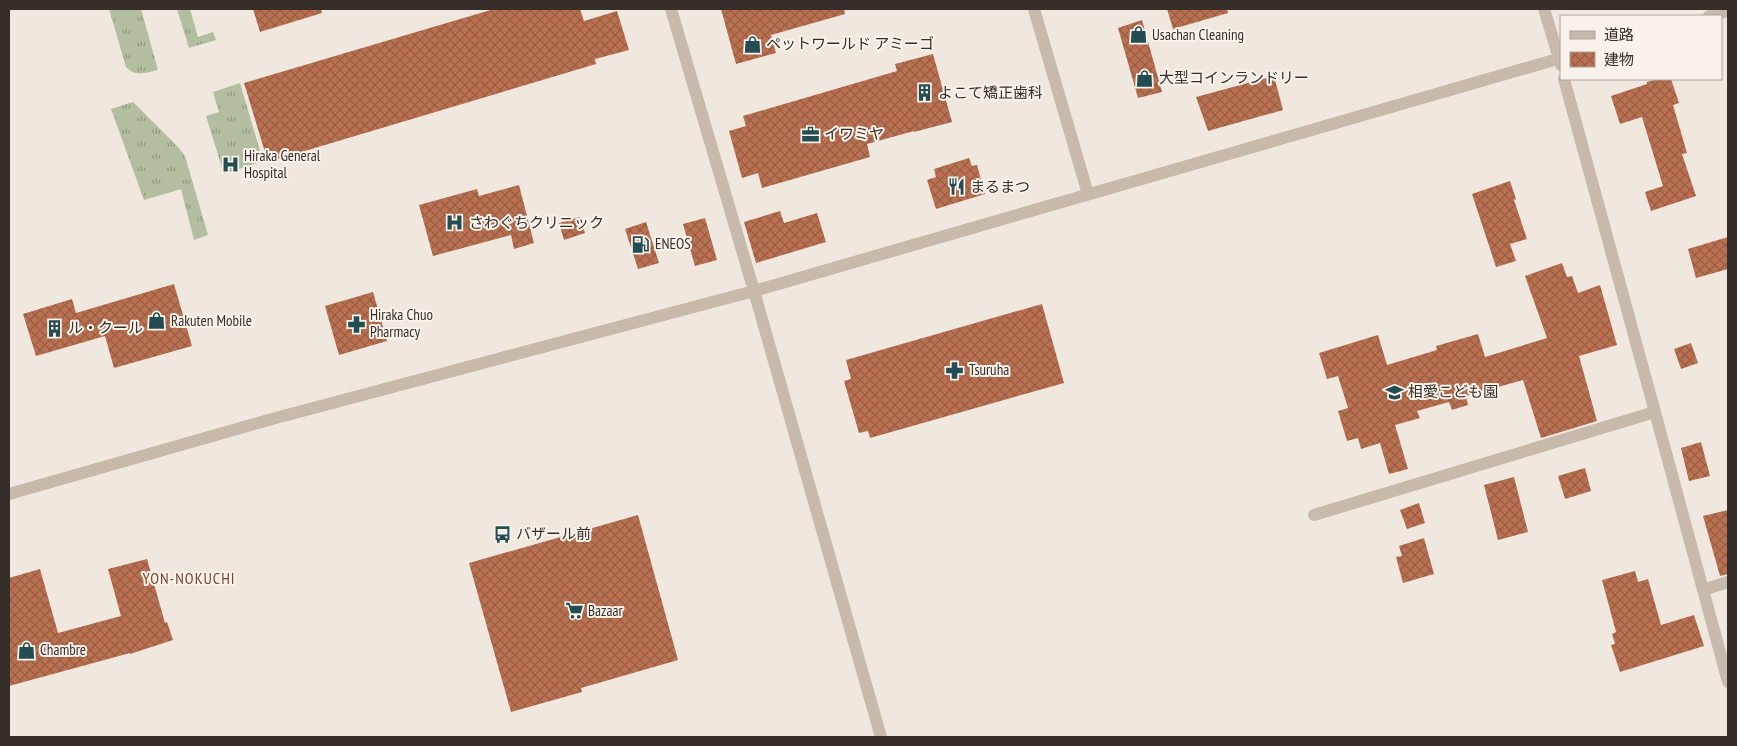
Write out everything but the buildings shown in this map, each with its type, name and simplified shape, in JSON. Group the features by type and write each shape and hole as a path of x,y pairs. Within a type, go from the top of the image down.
{"street":[{"path":"671,9 754,291 881,737"},
{"path":"1034,9 1088,194"},
{"path":"9,494 272,419 754,291 1088,194 1560,61 1544,9"},
{"path":"1713,15 1728,11"},
{"path":"1564,80 1728,682"},
{"path":"1314,515 1655,412"},
{"path":"1703,590 1728,582"}],"green space":[{"path":"109,9 141,9 158,70 137,73 126,67"},
{"path":"177,9 190,9 198,37 213,32 216,40 189,48"},
{"path":"240,83 263,161 224,174 206,116 219,112 213,92"},
{"path":"133,102 185,156 208,235 194,240 181,189 144,200 111,109"}],"place":[{"name":"Usachan Cleaning","path":"1138,35"},
{"name":"ペットワールド アミーゴ","path":"752,44"},
{"name":"大型コインランドリー","path":"1145,78"},
{"name":"よこて矯正歯科","path":"924,93"},
{"name":"イワミヤ","path":"810,134"},
{"name":"Hiraka General Hospital","path":"230,165"},
{"name":"まるまつ","path":"956,187"},
{"name":"さわぐちクリニック","path":"455,223"},
{"name":"ENEOS","path":"641,244"},
{"name":"Rakuten Mobile","path":"157,321"},
{"name":"Hiraka Chuo Pharmacy","path":"356,324"},
{"name":"ル・クール","path":"54,328"},
{"name":"Tsuruha","path":"955,370"},
{"name":"相愛こども園","path":"1394,392"},
{"name":"バザール前","path":"502,534"},
{"name":"Bazaar","path":"574,611"},
{"name":"Chambre","path":"26,650"}],"district":[{"name":"YON-NOKUCHI","path":"189,578"}]}
